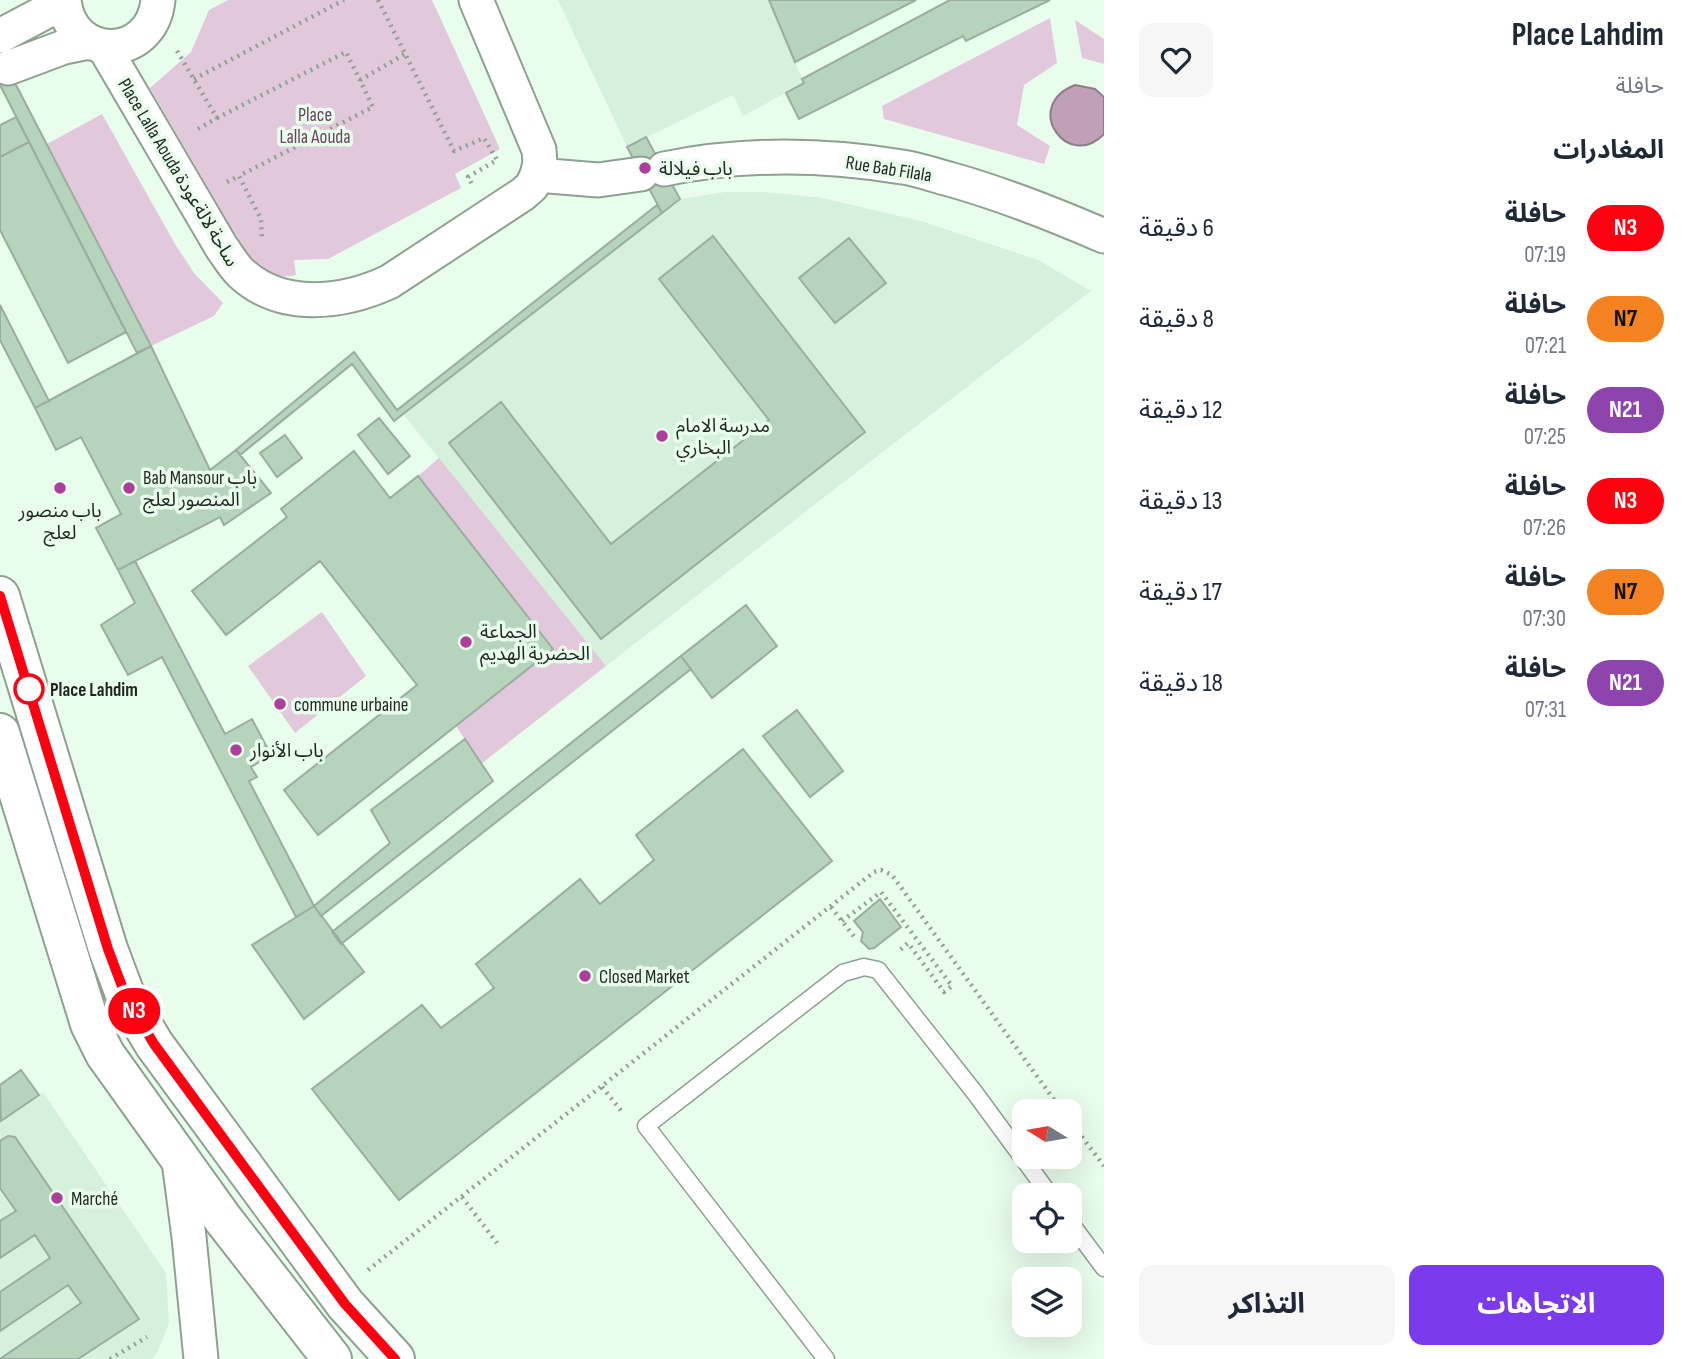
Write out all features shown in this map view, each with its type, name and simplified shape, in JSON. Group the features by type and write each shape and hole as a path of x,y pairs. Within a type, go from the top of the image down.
{"main road":[{"path":"0,596 108,949 126,997 154,1044 345,1304 396,1359"},
{"path":"0,733 90,1024 105,1054 179,1161 332,1359"}],"street":[{"path":"476,0 535,137 540,163 537,175"},
{"path":"0,36 64,1"},
{"name":"Place Lalla Aouda ساحة لالةعودة","path":"64,1 72,25 79,35 97,44 240,273 261,288 285,297 336,299 366,292 389,282 523,194 532,186 537,175"},
{"path":"8,68 64,47 97,44 117,47 131,43 142,36 155,13"},
{"name":"Rue Bab Filala","path":"537,175 598,180 707,160 773,156 845,160 904,167 1025,202 1104,236"},
{"path":"179,1161 190,1237 201,1359"}],"lane":[{"path":"826,1359 646,1126 842,972 871,968 975,1093 1041,1183"},
{"path":"1082,1238 1104,1268"}],"path":[{"path":"194,79 345,0"},
{"path":"378,0 454,151 484,138 497,160 468,177 476,194"},
{"path":"155,13 217,118"},
{"path":"201,139 196,128 346,52 373,107 223,184"},
{"path":"360,80 405,54"},
{"path":"239,176 261,219 262,246"},
{"path":"831,907 842,921 855,936 871,968 908,943 944,992 952,986 881,892 842,921"},
{"path":"1082,1137 1104,1166"},
{"path":"462,1196 496,1243"},
{"path":"110,1359 147,1337"}],"shaded area":[{"path":"558,0 769,0 804,83 743,116 733,95 627,147"},
{"path":"1075,85 1095,89 1104,97 1104,134 1090,144 1077,145 1065,141 1056,132 1051,120 1052,107 1059,95"},
{"name":"مدرسة الامام البخاري","path":"725,192 818,197 921,221 1038,260 1091,291 606,666 403,414 680,199"},
{"name":"Marché","path":"43,1092 166,1273 169,1324 152,1359 0,1359 0,1122"}],"green space":[{"name":"Place Lalla Aouda","path":"228,0 432,0 500,149 455,174 461,188 328,259 294,260 296,275 279,276 266,271 244,249 150,88 191,52 209,10"},
{"path":"1050,18 1057,63 1024,85 1017,125 1050,146 1044,164 884,119 882,106"},
{"path":"1075,20 1104,39 1104,64 1082,58"},
{"path":"102,114 175,244 194,273 223,303 214,316 151,346 47,144"},
{"path":"439,458 606,666 481,764 456,726 553,649 418,476"},
{"path":"322,612 366,676 295,733 248,666"}],"building":[{"path":"769,0 916,0 795,62"},
{"path":"950,0 1050,0 966,41 963,36 799,119 786,93 804,83 802,79"},
{"path":"0,54 151,346 137,353 0,85"},
{"path":"16,117 29,142 0,157 0,125"},
{"path":"646,137 680,199 662,213 627,147"},
{"path":"29,142 126,332 68,363 0,230 0,157"},
{"path":"657,205 662,213 394,421 352,364 240,455 236,450 354,352 397,410"},
{"path":"713,236 865,432 601,639 449,443 501,402 611,544 769,420 659,279"},
{"path":"849,238 886,283 835,323 799,278"},
{"path":"0,305 49,401 35,408 0,340"},
{"path":"151,346 210,470 236,450 271,493 224,525 220,517 118,570 96,528 121,514 81,437 56,450 35,408"},
{"path":"379,418 410,456 388,474 358,435"},
{"path":"285,435 302,458 277,477 260,453"},
{"name":"الجماعة الحضرية الهديم","path":"354,451 390,498 418,476 553,649 318,835 284,790 417,685 320,561 226,635 192,591 287,517 281,509"},
{"path":"135,561 225,734 252,719 271,755 251,767 257,777 249,781 314,906 296,917 162,657 128,675 101,625 135,603 118,570"},
{"path":"746,605 777,646 712,698 681,656"},
{"path":"681,656 691,669 341,944 332,932"},
{"path":"797,710 843,771 810,797 763,736"},
{"path":"465,739 493,781 321,916 314,906 390,843 371,810"},
{"name":"Closed Market","path":"743,749 832,861 399,1200 312,1089 422,1005 441,1028 494,988 476,964 580,879 600,904 654,860 636,835"},
{"path":"880,899 901,927 869,949 861,941 863,932 854,921"},
{"path":"314,906 364,972 304,1019 252,945"},
{"path":"21,1070 39,1095 1,1121 0,1085"},
{"path":"8,1136 15,1137 139,1319 78,1359 0,1359 81,1303 68,1285 0,1331 0,1292 50,1258 35,1235 0,1258 0,1221 16,1211 0,1188 0,1141"}],"bus line":[{"name":"N3","path":"0,596 108,949 126,997 154,1044 345,1304 395,1359"}],"place":[{"name":"باب فيلالة","path":"645,168"},
{"name":"مدرسة الامام البخاري","path":"662,436"},
{"name":"باب منصور لعلج","path":"60,488"},
{"name":"Bab Mansour باب المنصور لعلج","path":"129,488"},
{"name":"الجماعة الحضرية الهديم","path":"466,642"},
{"name":"Place Lahdim","path":"29,689"},
{"name":"commune urbaine","path":"280,704"},
{"name":"باب الأنوار","path":"236,750"},
{"name":"Closed Market","path":"585,976"},
{"name":"Marché","path":"57,1198"}]}
